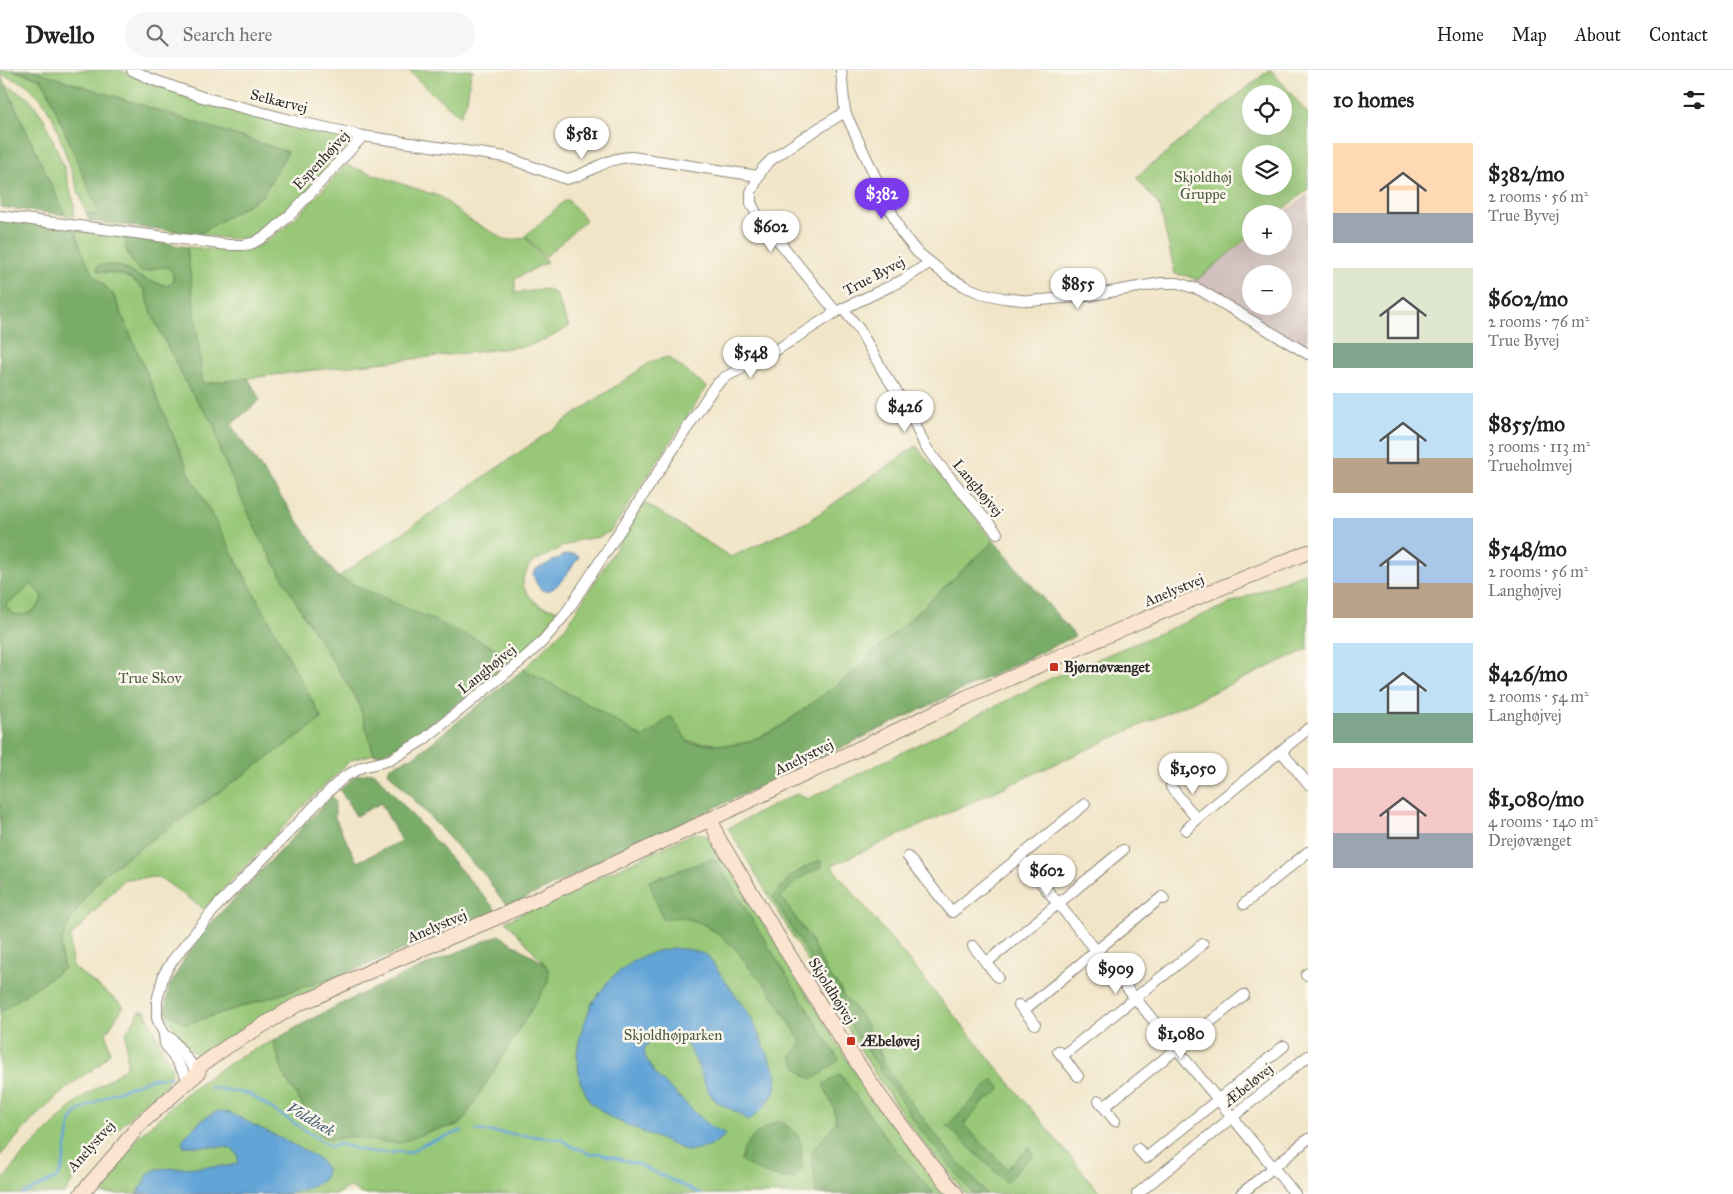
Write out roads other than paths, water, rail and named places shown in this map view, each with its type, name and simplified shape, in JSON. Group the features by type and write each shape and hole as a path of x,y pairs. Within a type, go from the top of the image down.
{"street":[{"name":"Selkærvej","path":"132,70 151,79 202,96 291,120 363,136"},
{"name":"True Byvej","path":"841,70 845,112 901,232 916,251 929,263 966,287 1003,298 1030,301 1087,296 1161,283 1178,284 1200,290 1308,354"},
{"name":"True Byvej","path":"845,112 772,159 763,168 751,192 751,203 756,214 840,310 903,280 929,263"},
{"name":"Espenhøjvej","path":"0,216 229,245 244,245 261,238 281,223 363,136 505,158 567,179 576,177 606,161 619,157 632,157 758,176"},
{"name":"Langhøjvej","path":"194,1076 165,1044 164,1034 158,1018 156,1006 159,986 172,961 217,906 338,782 362,767 390,760 423,740 541,643 564,616 714,387 725,377 767,356 840,310 859,329 884,373 909,410 925,446 997,533"},
{"name":"Anelystvej","path":"81,1194 121,1148 138,1124 194,1076 200,1066 228,1046 300,1002 316,997 381,966 505,914 711,819 981,690 1132,624 1308,552"},
{"path":"1186,830 1308,729"},
{"path":"1281,751 1308,784"},
{"path":"1171,787 1197,819"},
{"path":"908,857 952,912 1086,804"},
{"name":"Skjoldhøjvej","path":"711,819 718,838 849,1050 895,1119 956,1194"},
{"path":"986,963 1123,850"},
{"path":"1244,904 1308,852"},
{"path":"1020,858 1295,1194"},
{"path":"1035,1024 1022,1007 1097,951 1162,897 1164,899"},
{"path":"1078,1076 1060,1054 1203,944"},
{"path":"973,946 998,976"},
{"path":"1115,1121 1102,1104 1244,994"},
{"path":"1138,1149 1146,1158 1284,1046"},
{"name":"Æbeløvej","path":"1137,1194 1308,1056"},
{"name":"Anelystvej","path":"71,1194 95,1164 131,1125 138,1124"},
{"path":"1241,1194 1308,1139"}],"water":[{"path":"573,554 579,556 578,559 562,580 549,591 543,590 538,585 533,574 535,570 564,555"},
{"path":"673,948 691,950 707,955 752,1019 777,1076 775,1092 765,1106 749,1121 713,1098 687,1045 680,1038 672,1034 661,1035 651,1040 644,1049 645,1056 655,1074 702,1119 713,1128 727,1134 709,1147 687,1151 611,1118 590,1102 580,1081 577,1054 580,1035 592,1003 611,978 635,960 654,952"},
{"path":"215,1112 230,1113 304,1150 321,1161 326,1169 326,1176 321,1182 287,1194 137,1194 149,1173 157,1169 229,1166 238,1163 238,1156 234,1150 227,1147 184,1146 182,1142 198,1123"}],"waterway":[{"name":"Voldbæk","path":"23,1194 57,1178 62,1170 71,1120 77,1112 111,1094 154,1078 171,1077"},
{"name":"Voldbæk","path":"209,1087 249,1094 331,1147 339,1144 370,1152 393,1153 399,1151 405,1153 411,1152 424,1144 462,1131"},
{"name":"Voldbæk","path":"475,1130 560,1139 590,1155 598,1153 637,1164 701,1194"}],"place":[{"name":"Bjørnøvænget","path":"1054,667"},
{"name":"Æbeløvej","path":"851,1041"}],"park label":[{"name":"Skjoldhøj Gruppe","path":"1203,186"},
{"name":"True Skov","path":"150,678"},
{"name":"Skjoldhøjparken","path":"673,1035"}]}
